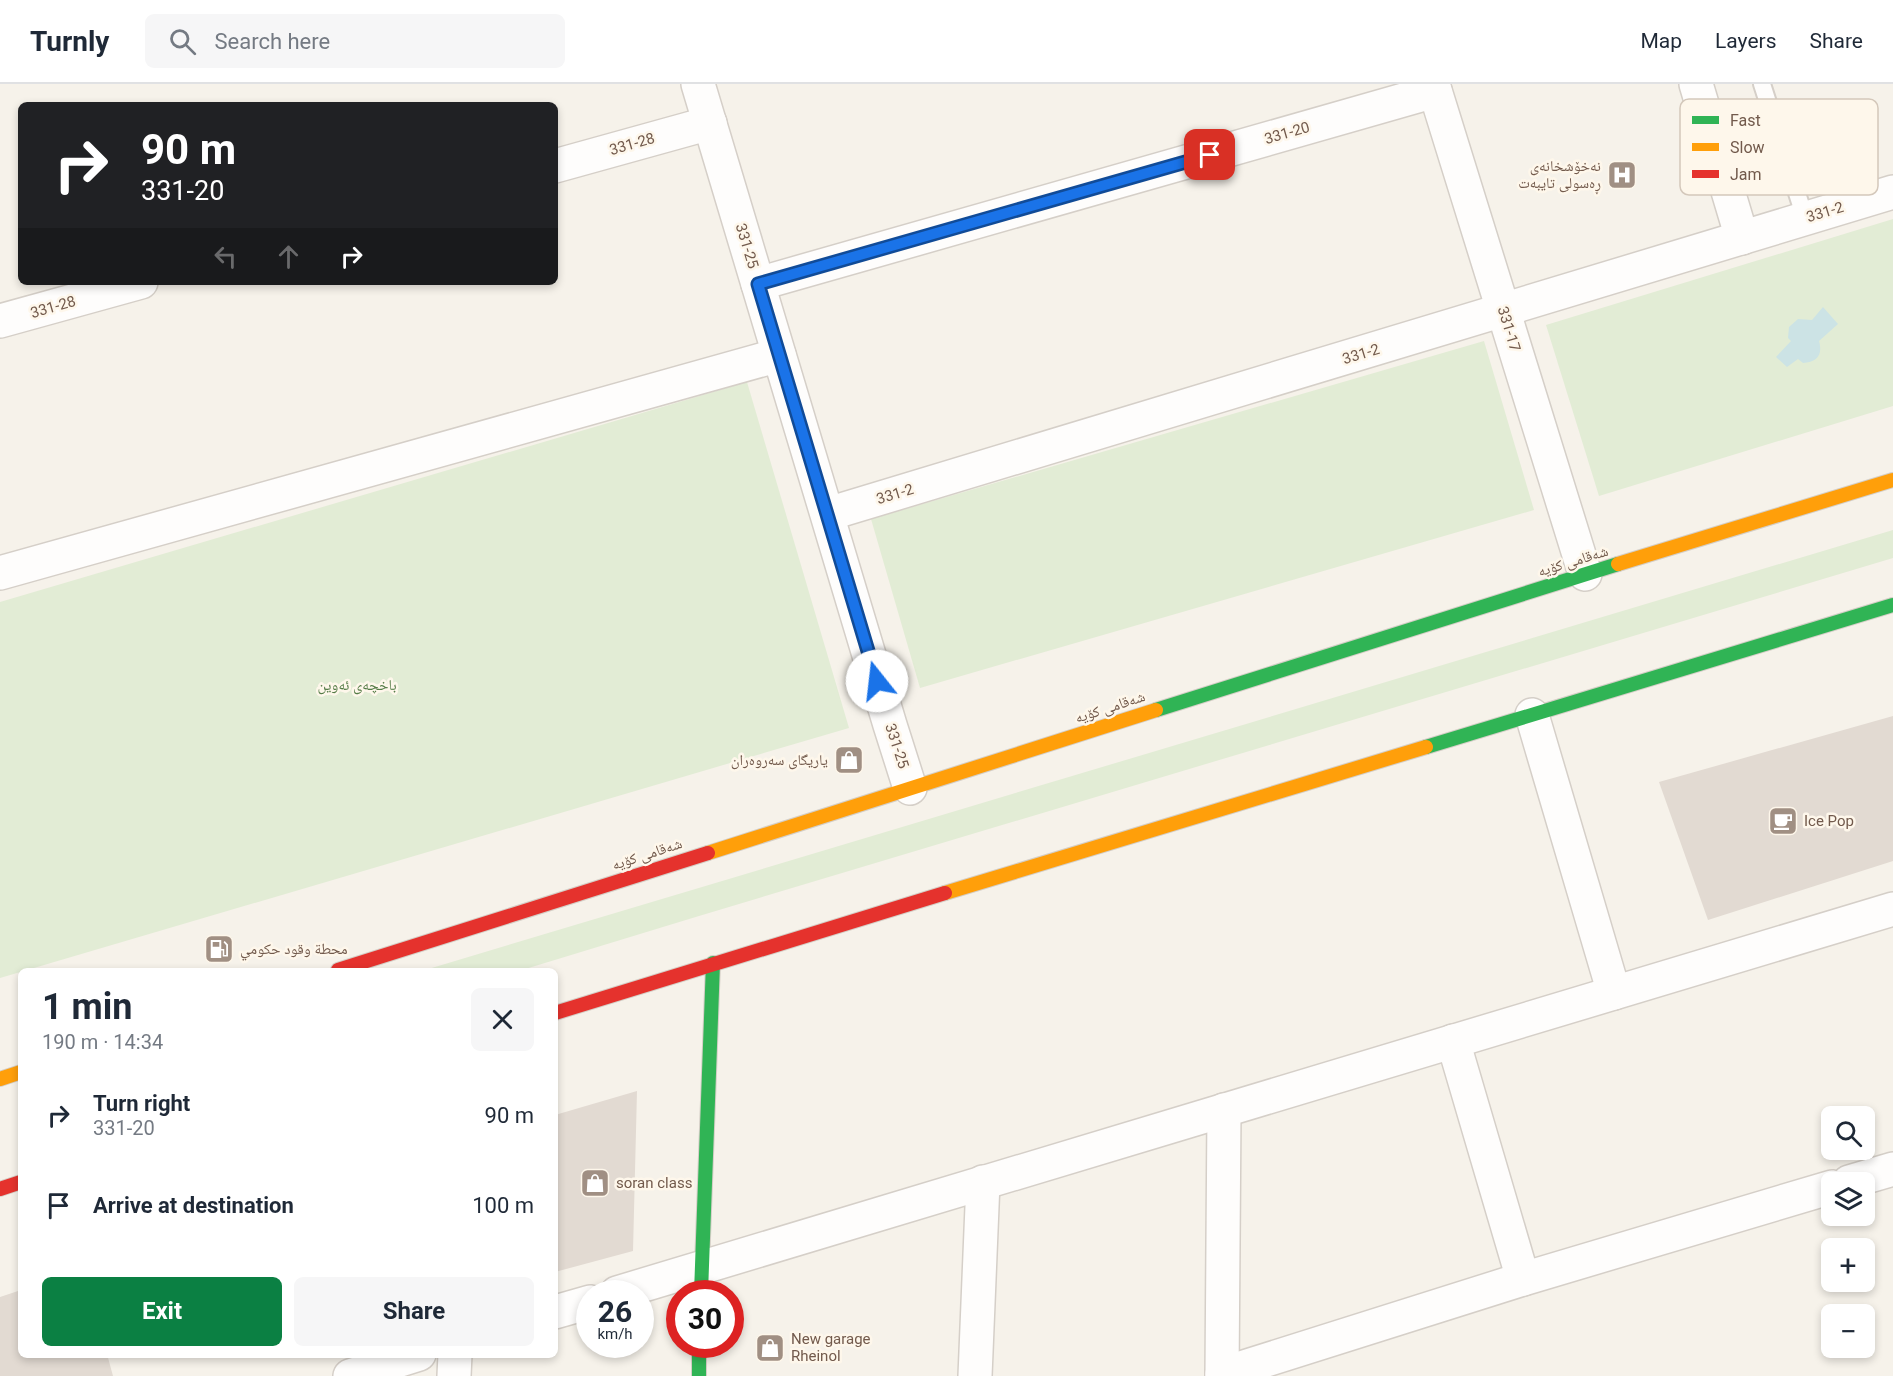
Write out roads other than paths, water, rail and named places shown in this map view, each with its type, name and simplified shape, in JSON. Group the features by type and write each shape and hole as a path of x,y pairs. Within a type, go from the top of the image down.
{"main road":[{"name":"شەقامی کۆیە","path":"344,968 1585,574 1893,480"},
{"path":"558,1012 1893,605"},
{"path":"701,1280 713,963"},
{"path":"0,1079 18,1073"},
{"path":"0,1189 18,1183"},
{"path":"699,1358 699,1376"}],"street":[{"name":"331-25","path":"698,84 910,788"},
{"path":"1696,84 1700,99"},
{"name":"331-20","path":"758,284 1434,87"},
{"name":"331-17","path":"1434,87 1585,574"},
{"name":"331-28","path":"558,165 710,123"},
{"name":"331-2","path":"828,514 1893,192"},
{"path":"1729,195 1742,238"},
{"name":"331-28","path":"0,321 130,285"},
{"path":"0,573 779,355"},
{"path":"1532,715 1614,993"},
{"path":"701,1280 983,1182 1893,909"},
{"path":"1453,1041 1523,1280"},
{"path":"1224,1110 1222,1375 1523,1280 1821,1190"},
{"path":"1875,1174 1893,1169"},
{"path":"975,1376 983,1182"},
{"path":"558,1311 576,1306"},
{"path":"350,1376 406,1358"},
{"path":"454,1376 455,1358"}],"lane":[{"path":"1762,84 1767,99"},
{"path":"1798,195 1805,218"}],"water":[{"path":"1823,307 1838,324 1819,341 1818,357 1803,363 1798,359 1787,367 1776,357 1791,341 1788,338 1789,327 1798,319 1812,320"}],"place":[{"name":"نەخۆشخانەی ڕەسولی تایبەت","path":"1622,175"},
{"name":"یاریگای سەروەران","path":"849,760"},
{"name":"Ice Pop","path":"1783,821"},
{"name":"محطة وقود حكومي","path":"219,949"},
{"name":"soran class","path":"595,1183"},
{"name":"New garage Rheinol","path":"770,1348"}],"park label":[{"name":"باخچەی ئەوین","path":"357,685"}]}
